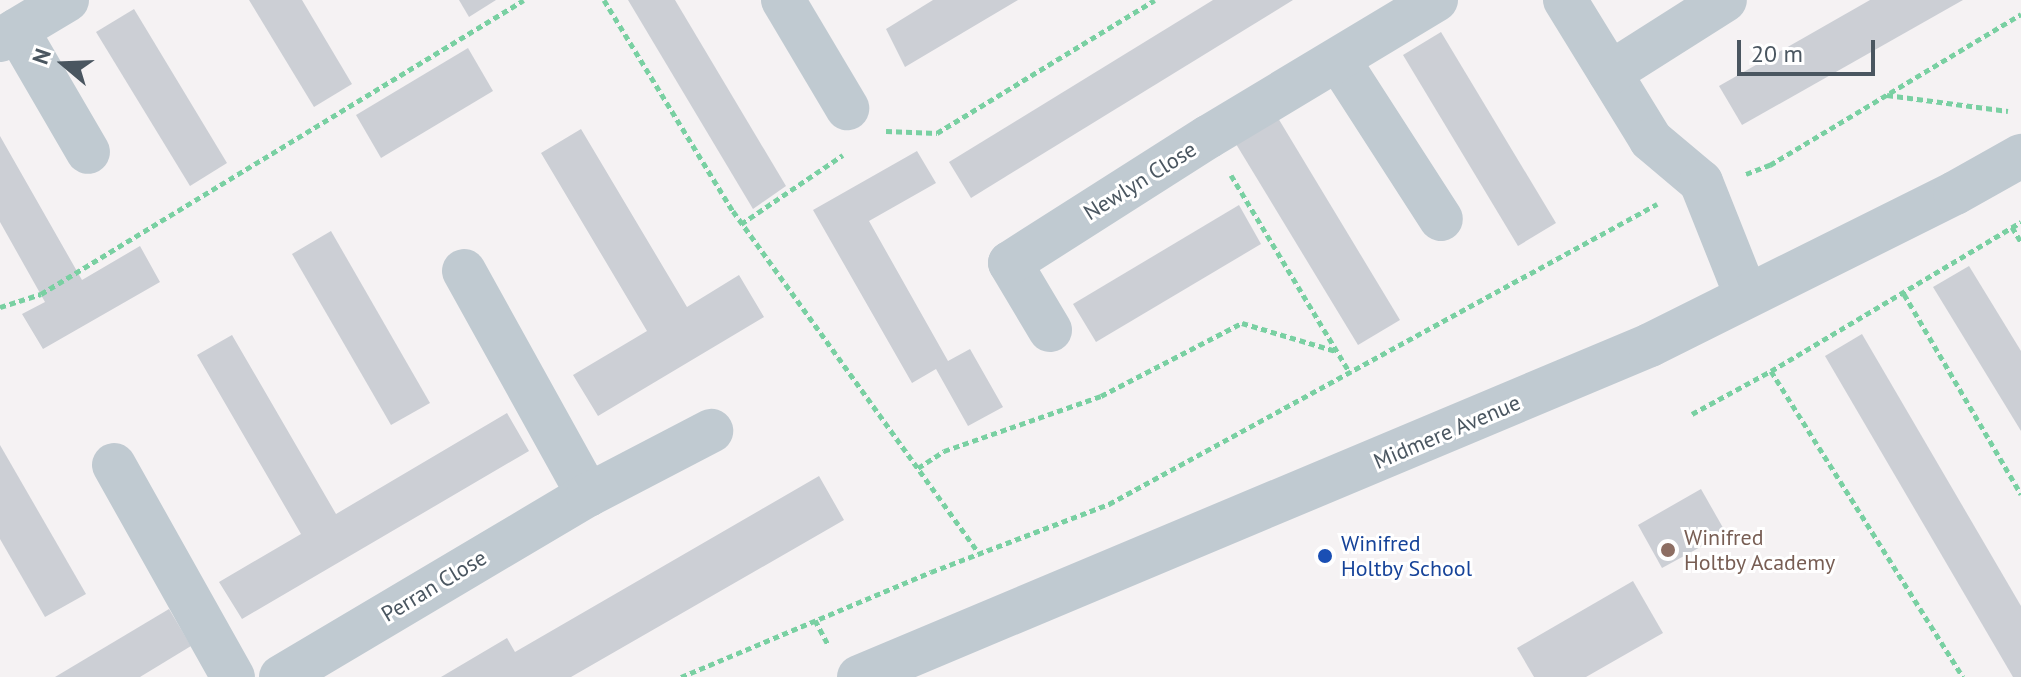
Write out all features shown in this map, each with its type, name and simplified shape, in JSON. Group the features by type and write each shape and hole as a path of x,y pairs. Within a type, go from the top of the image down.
{"street":[{"path":"67,0 9,35 88,152"},
{"name":"Newlyn Close","path":"1050,330 1010,263 1208,137 1436,0"},
{"path":"1565,0 1651,140 1701,182 1746,295"},
{"path":"1610,73 1725,0"},
{"path":"793,3 860,129"},
{"path":"1339,61 1441,219"},
{"name":"Midmere Avenue","path":"859,677 1650,345 1955,193 2021,156"},
{"path":"464,271 588,495"},
{"name":"Perran Close","path":"281,677 588,495 711,431"},
{"path":"114,465 233,677"}],"path":[{"path":"0,307 41,294 524,0"},
{"path":"604,0 741,224 979,553"},
{"path":"741,224 860,129 937,133 1155,0"},
{"path":"681,677 979,553 1109,504 1654,205 1705,190 1770,165 2021,14"},
{"path":"1886,95 2021,112"},
{"path":"1208,137 1350,373"},
{"path":"1692,414 1904,294 2021,222"},
{"path":"2012,227 2021,242"},
{"path":"1904,294 2021,494"},
{"path":"918,468 944,451 1101,396 1242,323 1336,351"},
{"path":"1771,371 1963,677"}],"building":[{"path":"249,0 302,0 352,84 314,107"},
{"path":"459,0 496,0 469,17"},
{"path":"628,0 675,0 786,186 753,209"},
{"path":"933,0 1018,0 905,67 886,29"},
{"path":"1213,0 1293,0 971,198 949,162"},
{"path":"1870,0 1963,0 1742,125 1719,86"},
{"path":"134,9 227,163 190,186 96,32"},
{"path":"1441,32 1556,223 1518,246 1403,55"},
{"path":"468,48 493,91 381,158 356,115"},
{"path":"1278,118 1400,320 1358,345 1236,144"},
{"path":"581,129 687,307 739,275 764,317 598,416 573,375 647,331 541,153"},
{"path":"0,136 82,280 140,246 160,282 43,349 22,314 45,302 0,222"},
{"path":"917,151 936,183 869,221 948,361 970,349 1003,407 968,426 936,369 912,383 813,210"},
{"path":"1239,205 1261,244 1096,342 1073,304"},
{"path":"331,231 430,403 391,425 292,254"},
{"path":"1969,266 2021,351 2021,431 1933,287"},
{"path":"1862,334 2021,606 2021,677 2013,677 1825,356"},
{"path":"232,335 336,514 507,413 529,451 242,619 219,582 301,534 197,355"},
{"path":"0,445 86,594 45,617 0,539"},
{"path":"819,476 844,520 571,677 441,677 507,638 515,652"},
{"path":"1701,489 1726,533 1662,568 1638,525"},
{"path":"1633,581 1663,633 1586,677 1534,677 1517,648"},
{"path":"169,609 191,646 140,677 55,677"}],"place":[{"name":"Winifred Holtby Academy","path":"1668,550"},
{"name":"Winifred Holtby School","path":"1325,556"}]}
